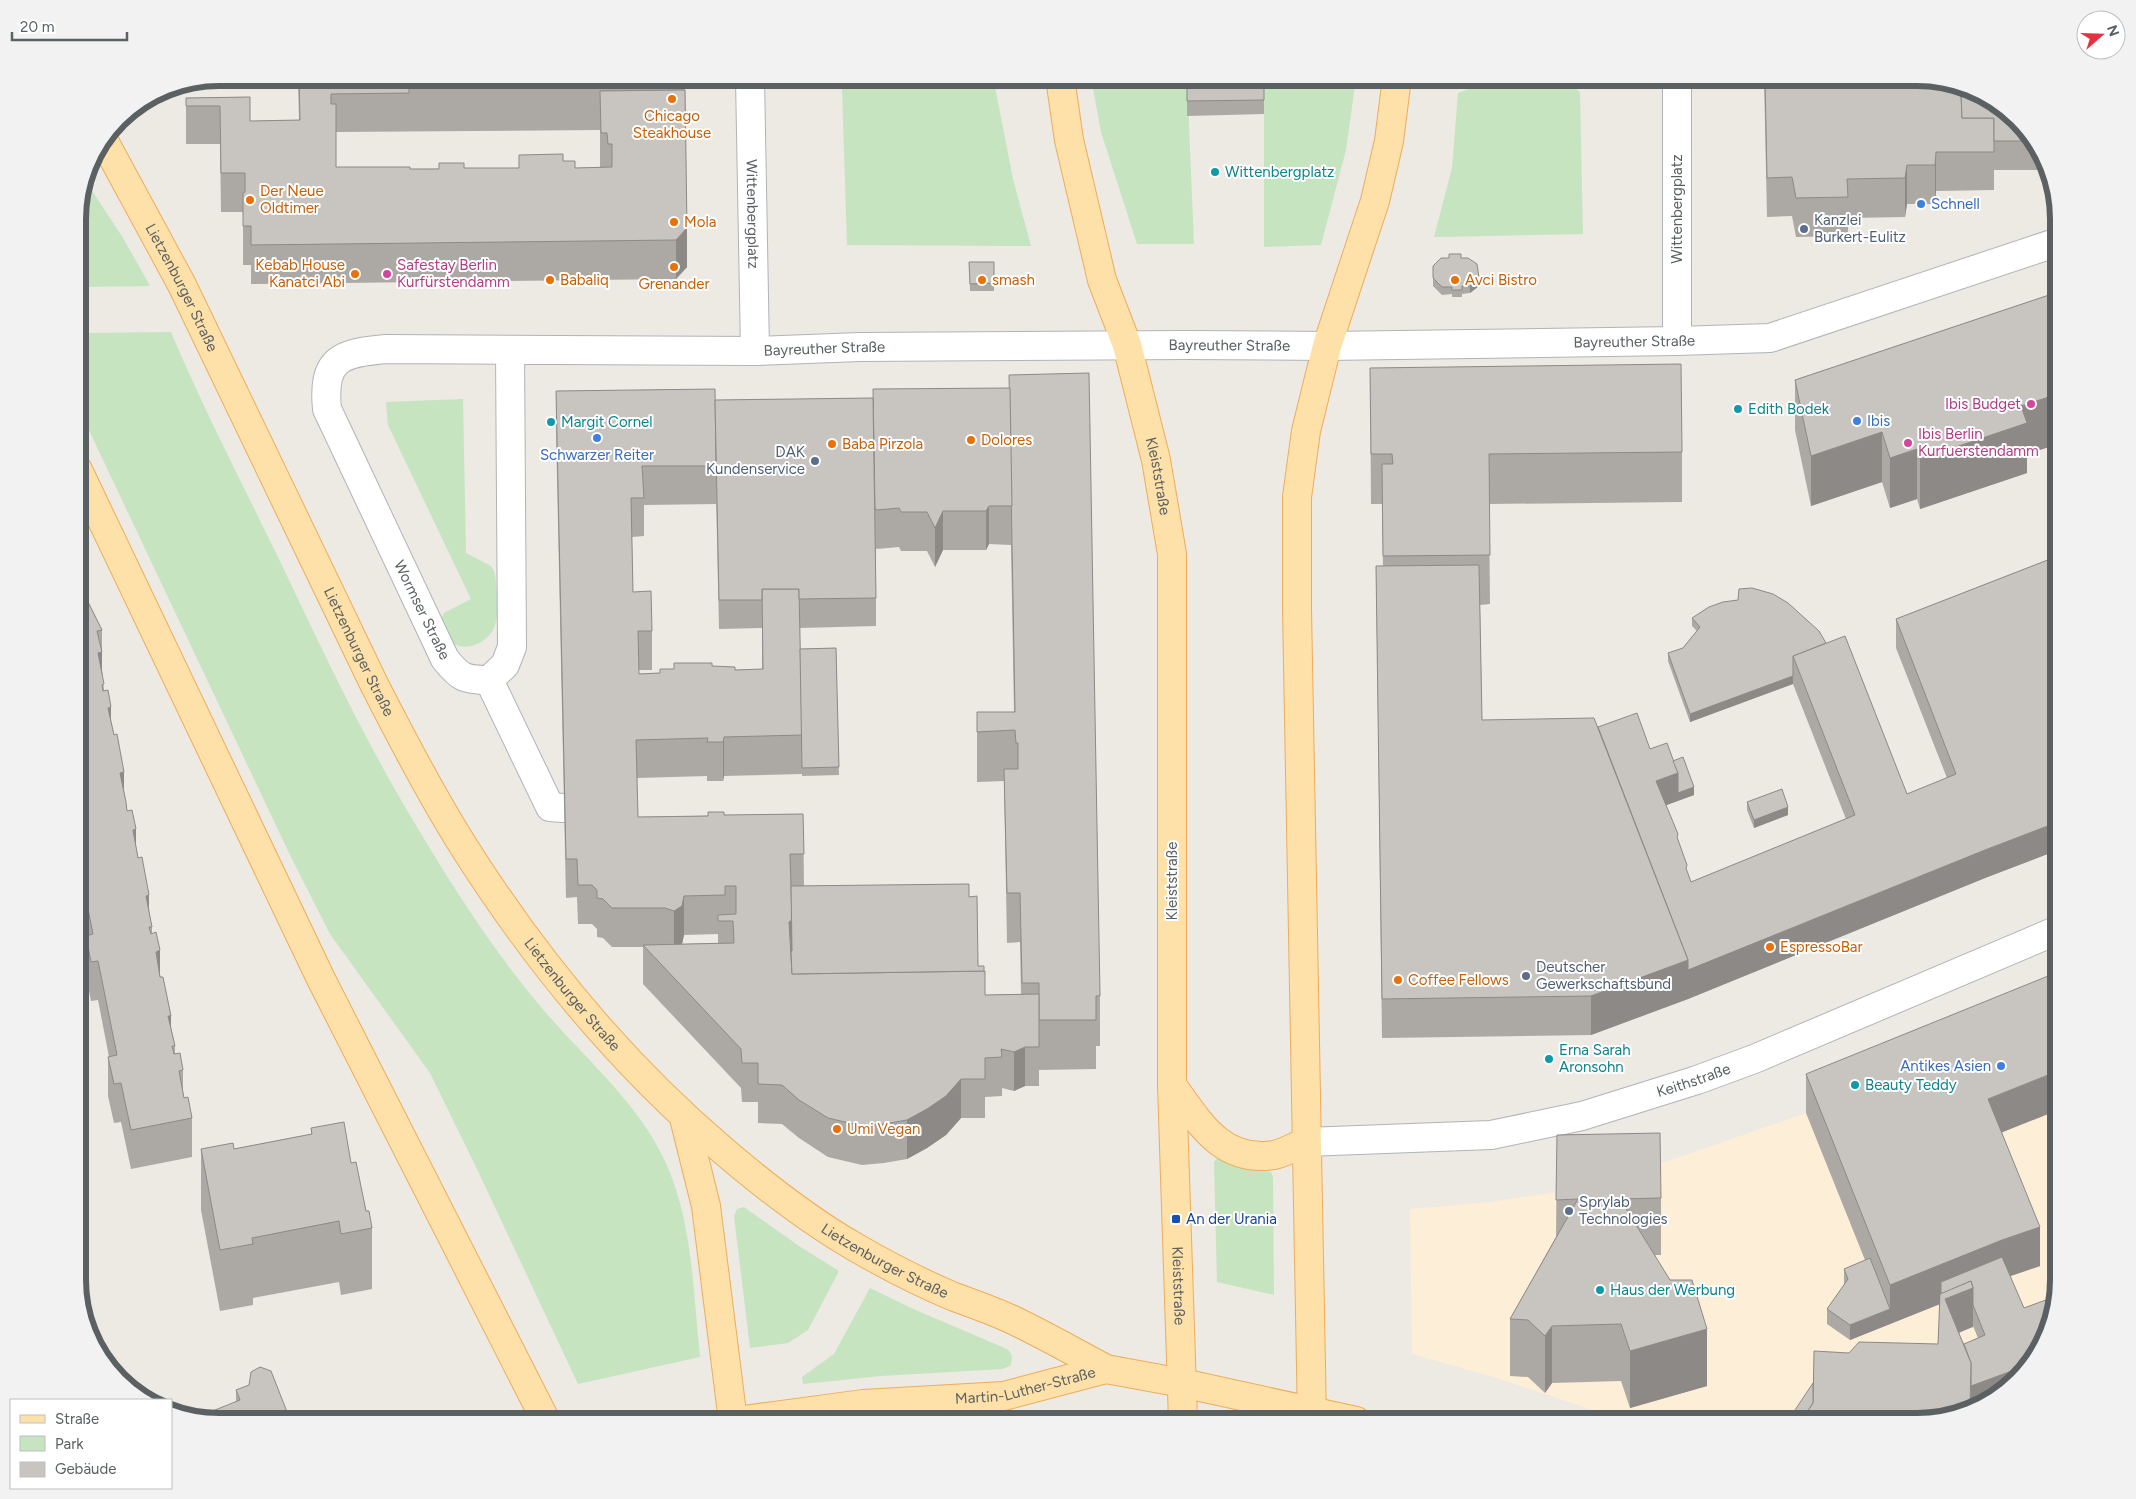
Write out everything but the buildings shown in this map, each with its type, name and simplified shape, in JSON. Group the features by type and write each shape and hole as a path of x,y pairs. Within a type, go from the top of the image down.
{"main road":[{"path":"1312,1413 1297,638 1297,497 1306,431 1327,346 1375,201 1389,141 1396,86"},
{"path":"1061,87 1069,140 1102,280 1127,345"},
{"name":"Lietzenburger Straße","path":"108,148 182,285 378,692 408,749 464,847 530,943 585,1013 684,1118 764,1186 806,1216 854,1246 951,1295 1013,1320 1106,1369"},
{"name":"Kleiststraße","path":"1127,345 1156,460 1172,554 1172,1085 1183,1413"},
{"path":"87,489 317,970 451,1238 541,1413"},
{"path":"1172,1085 1212,1138 1224,1146 1248,1154 1264,1156 1276,1154 1306,1142"},
{"name":"Lietzenburger Straße","path":"684,1118 706,1206 733,1413"},
{"name":"Martin-Luther-Straße","path":"798,1413 863,1404 1004,1396 1106,1369 1182,1383 1300,1413"}],"street":[{"name":"Wittenbergplatz","path":"1677,86 1677,341"},
{"name":"Wittenbergplatz","path":"750,87 755,351"},
{"name":"Bayreuther Straße","path":"386,349 755,351 860,347 1327,346 1770,338 2050,245"},
{"name":"Wormser Straße","path":"386,349 363,351 342,357 333,366 325,387 327,409 445,659 455,673 468,680 489,680"},
{"path":"510,350 512,648 505,665 489,680 550,807 563,808"},
{"name":"Keithstraße","path":"1306,1142 1491,1135 1582,1116 1697,1080 1754,1059 2050,933"}],"shaded area":[{"path":"2050,1014 2049,1297 2043,1323 2027,1354 2005,1380 1991,1390 1968,1403 1934,1412 1601,1413 1497,1378 1412,1354 1410,1209 1489,1202 1605,1183 1806,1113"}],"green space":[{"path":"1093,86 1187,86 1194,244 1137,244 1101,132"},
{"path":"1264,86 1355,86 1346,150 1321,245 1264,247"},
{"path":"1477,86 1572,86 1580,92 1583,234 1434,237 1452,168 1458,93"},
{"path":"995,87 1013,179 1031,246 847,245 842,89"},
{"path":"90,188 123,238 150,286 87,287 87,202"},
{"path":"171,332 209,416 344,693 379,761 417,827 460,896 507,964 540,1006 624,1099 640,1119 665,1161 674,1184 687,1233 700,1357 578,1384 430,1073 330,934 289,853 87,426 87,333"},
{"path":"463,399 466,553 491,566 495,576 497,598 496,620 492,631 481,642 467,647 460,646 448,638 441,620 444,613 471,599 388,425 386,402"},
{"path":"1218,1157 1241,1167 1271,1172 1273,1177 1274,1295 1217,1282 1214,1162"},
{"path":"744,1207 799,1246 839,1271 808,1330 788,1343 750,1348 734,1216 737,1209"},
{"path":"870,1288 911,1308 1007,1349 1012,1357 1010,1366 1002,1369 881,1376 803,1384 802,1377 834,1354"}],"place":[{"name":"Chicago Steakhouse","path":"672,99"},
{"name":"Wittenbergplatz","path":"1215,172"},
{"name":"Der Neue Oldtimer","path":"250,200"},
{"name":"Schnell","path":"1921,204"},
{"name":"Mola","path":"674,222"},
{"name":"Kanzlei Burkert-Eulitz","path":"1804,229"},
{"name":"Grenander","path":"674,267"},
{"name":"Kebab House Kanatci Abi","path":"355,274"},
{"name":"Safestay Berlin Kurfürstendamm","path":"387,274"},
{"name":"Babaliq","path":"550,280"},
{"name":"smash","path":"982,280"},
{"name":"Avci Bistro","path":"1455,280"},
{"name":"Ibis Budget","path":"2031,404"},
{"name":"Edith Bodek","path":"1738,409"},
{"name":"Ibis","path":"1857,421"},
{"name":"Margit Cornel","path":"551,422"},
{"name":"Schwarzer Reiter","path":"597,438"},
{"name":"Dolores","path":"971,440"},
{"name":"Ibis Berlin Kurfuerstendamm","path":"1908,443"},
{"name":"Baba Pirzola","path":"832,444"},
{"name":"DAK Kundenservice","path":"815,461"},
{"name":"EspressoBar","path":"1770,947"},
{"name":"Deutscher Gewerkschaftsbund","path":"1526,976"},
{"name":"Coffee Fellows","path":"1398,980"},
{"name":"Erna Sarah Aronsohn","path":"1549,1059"},
{"name":"Antikes Asien","path":"2001,1066"},
{"name":"Beauty Teddy","path":"1855,1085"},
{"name":"Umi Vegan","path":"837,1129"},
{"name":"Sprylab Technologies","path":"1569,1211"},
{"name":"An der Urania","path":"1176,1219"},
{"name":"Haus der Werbung","path":"1600,1290"}]}
